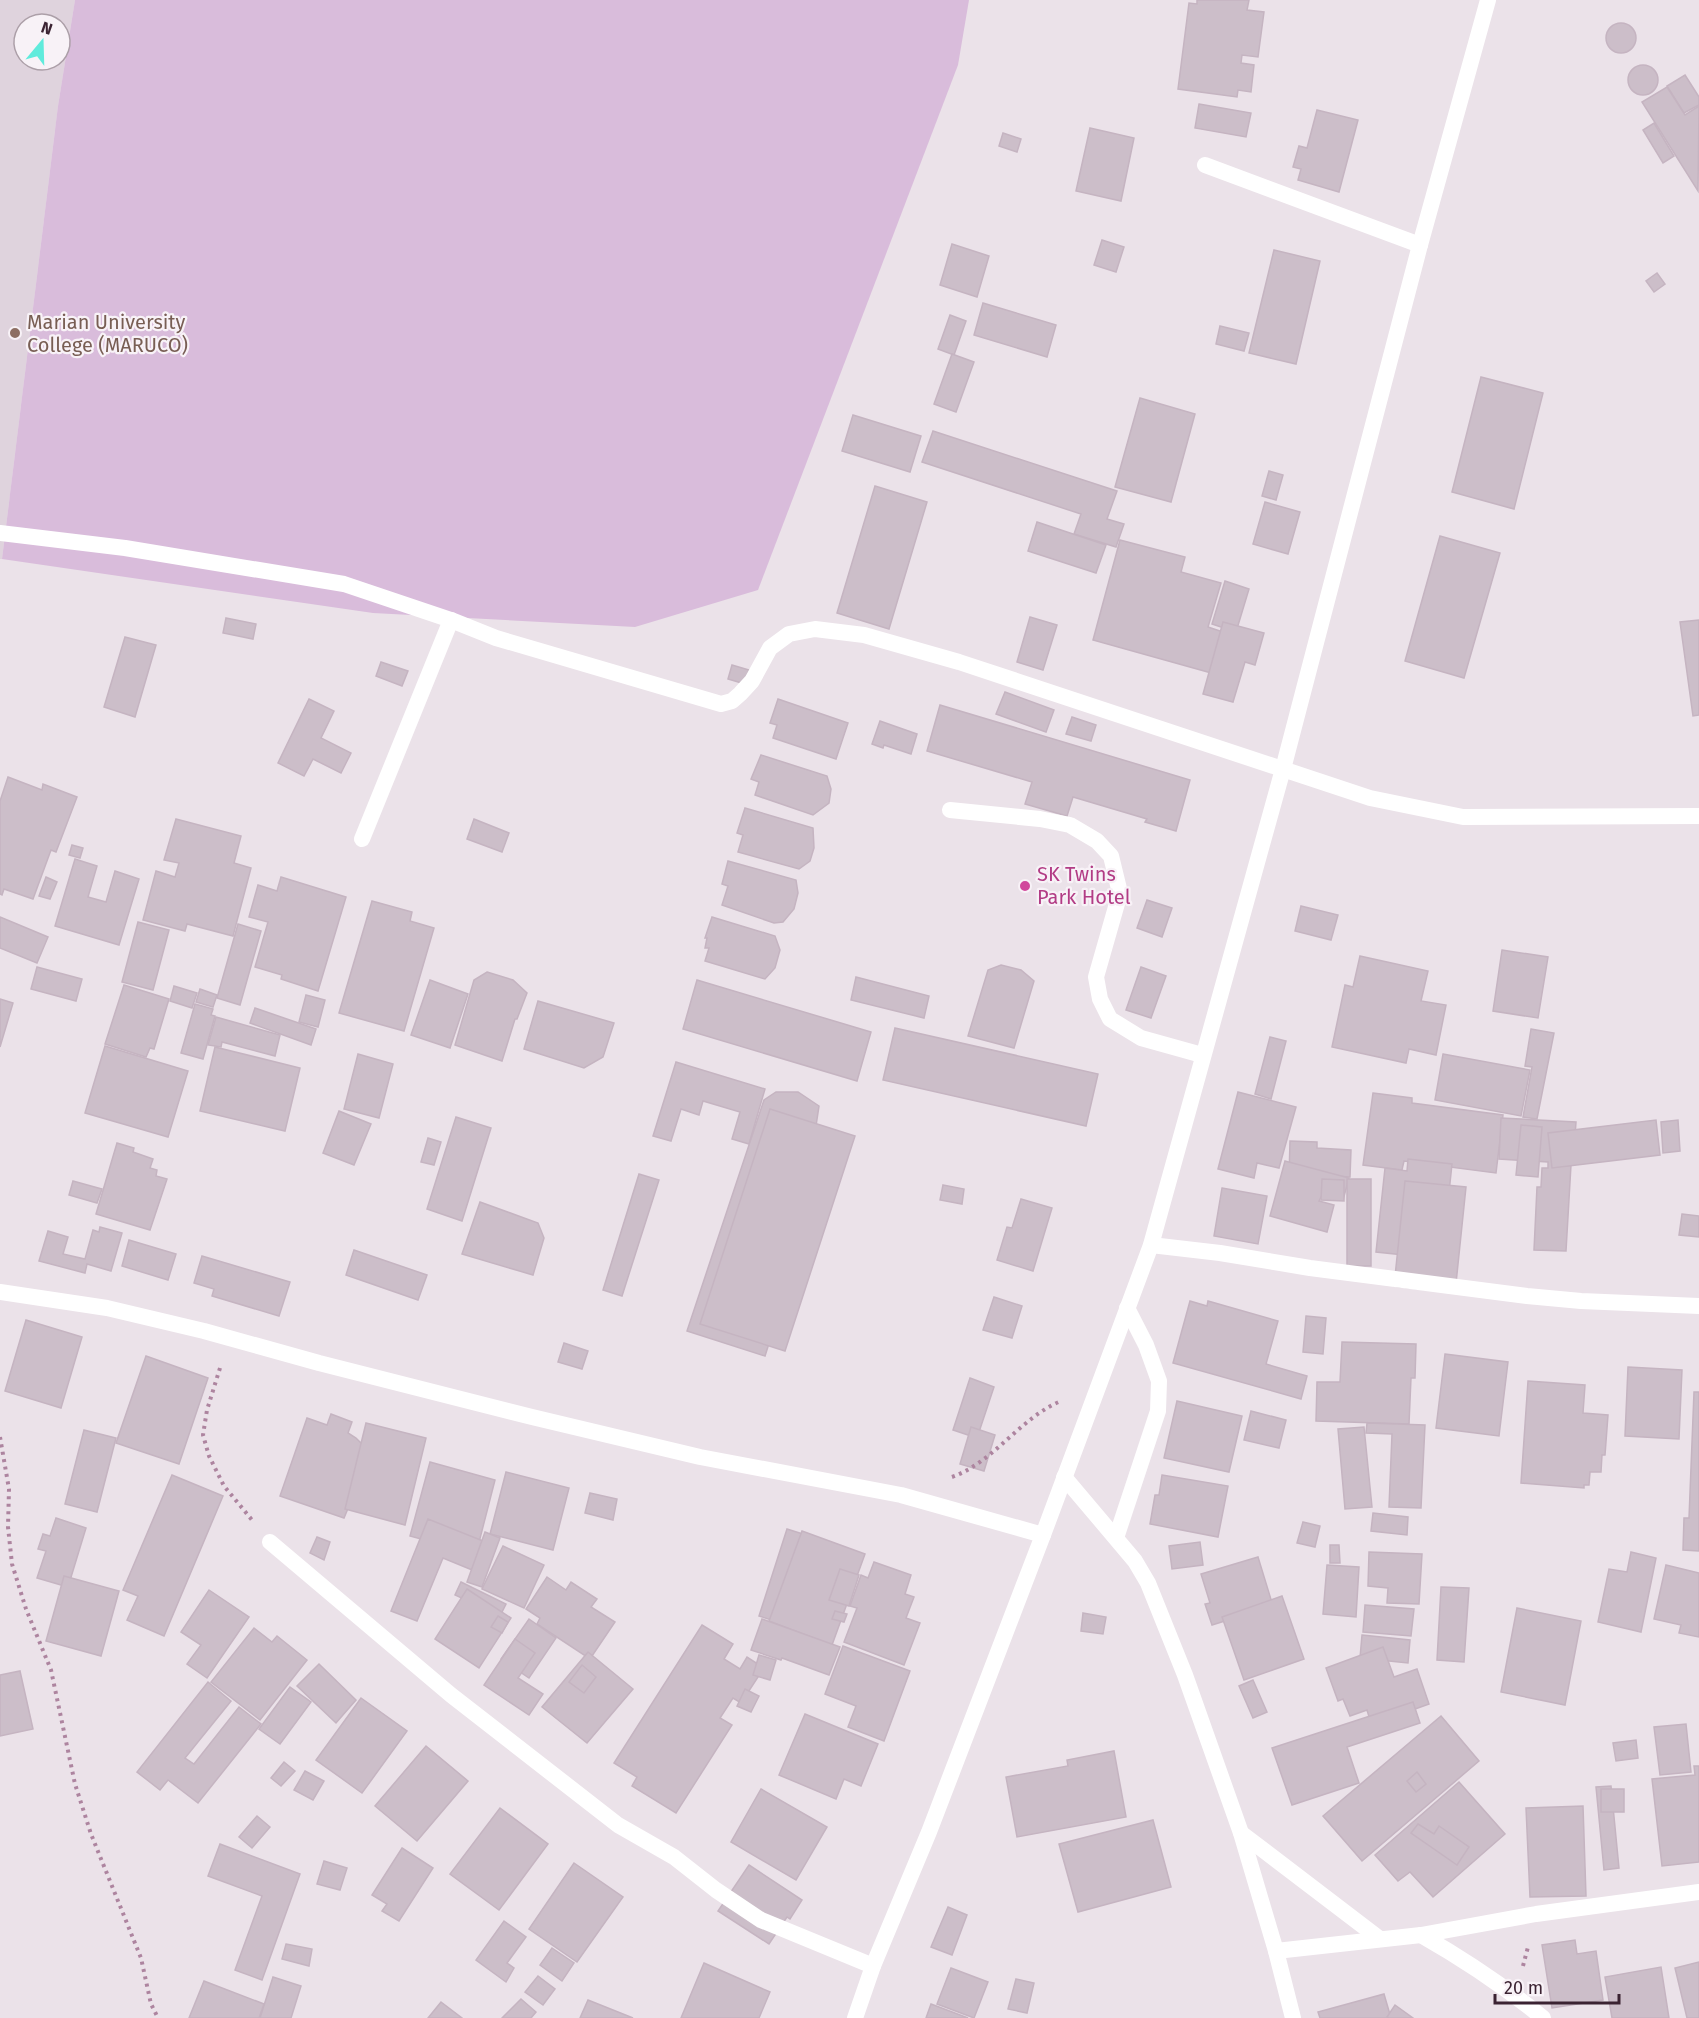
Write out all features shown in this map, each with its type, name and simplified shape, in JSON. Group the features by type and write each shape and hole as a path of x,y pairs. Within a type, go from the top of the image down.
{"street":[{"path":"855,2018 873,1966 929,1832 1043,1535 1151,1245 1283,769 1420,245 1488,0"},
{"path":"1205,165 1420,245"},
{"path":"0,533 125,548 344,584 507,641 721,705 732,701 752,681 770,648 789,634 815,629 864,635 959,662 1370,798 1463,817 1699,816"},
{"path":"363,839 451,620"},
{"path":"950,810 1040,819 1070,825 1097,841 1111,856 1120,893 1096,977 1100,999 1110,1019 1141,1038 1202,1055"},
{"path":"1151,1245 1527,1296 1581,1301 1699,1306"},
{"path":"0,1292 107,1308 226,1337 319,1364 700,1457 901,1495 1043,1535"},
{"path":"1116,1538 1158,1411 1159,1382 1146,1346 1127,1308"},
{"path":"1064,1477 1135,1561 1148,1583 1185,1675 1241,1833 1293,2018"},
{"path":"270,1542 451,1695 618,1825 674,1857 716,1890 762,1920 873,1966"},
{"path":"1241,1833 1380,1940"},
{"path":"1276,1951 1421,1935 1536,1914 1699,1892"},
{"path":"1421,1935 1467,1961 1516,1995 1544,2018"}],"path":[{"path":"226,1337 219,1374 207,1410 203,1435 209,1456 224,1486 270,1542"},
{"path":"901,1495 968,1472 1028,1422 1056,1404 1098,1387"},
{"path":"0,1437 9,1489 8,1527 12,1564 26,1609 51,1670 75,1784 91,1834 141,1958 151,2004 158,2018"},
{"path":"1516,1995 1536,1914"}],"shaded area":[{"name":"Marian University College (MARUCO)","path":"0,0 75,0 72,19 72,12 12,12 12,72 63,72 2,559 0,559"},
{"path":"75,0 969,0 958,65 758,590 635,627 373,613 2,559 58,106 63,72 72,72 72,19"}],"building":[{"path":"1197,0 1249,0 1247,10 1264,12 1258,57 1242,55 1241,63 1254,65 1251,92 1238,90 1237,97 1178,89 1189,3 1197,4"},
{"path":"1621,23 1627,24 1635,32 1635,44 1627,52 1621,53 1615,52 1607,44 1606,38 1607,32 1615,24"},
{"path":"1643,65 1649,66 1657,74 1657,86 1649,94 1643,95 1637,94 1629,86 1628,80 1629,74 1637,66"},
{"path":"1685,75 1699,97 1699,105 1684,113 1667,86"},
{"path":"1667,87 1685,115 1699,106 1698,191 1642,102"},
{"path":"1199,104 1251,113 1246,137 1195,128"},
{"path":"1317,110 1358,120 1339,192 1298,180 1301,169 1293,167 1299,146 1307,148"},
{"path":"1654,123 1674,156 1663,163 1643,130"},
{"path":"1090,128 1134,138 1121,201 1076,191"},
{"path":"1003,133 1021,139 1017,152 999,146"},
{"path":"1102,240 1124,247 1116,272 1094,265"},
{"path":"952,244 989,256 977,297 940,285"},
{"path":"1274,250 1320,261 1296,364 1249,353"},
{"path":"1657,273 1665,284 1654,292 1646,281"},
{"path":"983,303 1056,325 1047,357 974,335"},
{"path":"950,315 966,321 954,355 938,349"},
{"path":"1220,326 1249,333 1244,351 1216,344"},
{"path":"952,354 974,362 956,412 934,404"},
{"path":"1481,377 1543,393 1514,509 1452,492"},
{"path":"1140,398 1195,414 1171,502 1115,487"},
{"path":"853,415 921,436 910,472 842,451"},
{"path":"933,431 1117,491 1107,519 1124,524 1116,547 1074,534 1081,514 922,462"},
{"path":"1269,471 1283,475 1276,500 1262,496"},
{"path":"875,486 927,502 889,629 837,613"},
{"path":"1265,502 1300,512 1288,554 1253,544"},
{"path":"1037,522 1106,545 1096,573 1028,551"},
{"path":"1440,536 1500,553 1464,678 1405,661"},
{"path":"1120,540 1185,557 1181,572 1221,583 1208,627 1226,633 1215,674 1093,640"},
{"path":"1225,581 1249,589 1236,632 1212,624"},
{"path":"1030,617 1057,625 1043,670 1017,662"},
{"path":"226,618 256,624 253,639 223,633"},
{"path":"1699,620 1699,715 1693,716 1680,622"},
{"path":"1223,622 1264,633 1255,665 1245,662 1233,702 1203,694"},
{"path":"125,637 156,645 135,717 104,707"},
{"path":"381,662 408,671 402,686 376,676"},
{"path":"732,665 749,670 745,684 728,679"},
{"path":"1005,692 1054,710 1046,732 996,714"},
{"path":"309,699 334,711 321,738 351,753 341,773 313,759 304,776 278,763"},
{"path":"778,699 848,723 836,759 773,738 777,725 770,723"},
{"path":"940,705 1190,780 1176,831 1145,822 1147,819 1073,797 1067,816 1025,804 1032,782 927,751"},
{"path":"1072,717 1096,725 1091,741 1066,734"},
{"path":"880,721 917,734 911,754 884,745 883,748 872,744"},
{"path":"761,755 827,776 831,789 829,803 813,815 755,795 759,782 751,779"},
{"path":"8,777 42,790 43,784 77,797 56,852 51,850 33,899 4,889 2,895 0,894 0,801"},
{"path":"745,808 813,828 814,848 810,861 799,869 738,852 743,835 737,833"},
{"path":"176,819 241,836 234,863 251,868 233,936 187,924 185,931 143,920 156,871 175,877 179,863 164,860"},
{"path":"474,819 509,833 502,852 467,839"},
{"path":"72,845 83,848 80,858 69,855"},
{"path":"75,859 97,866 88,897 106,902 115,871 139,879 119,945 55,926"},
{"path":"728,861 796,880 798,893 794,909 783,922 774,923 722,905 728,886 722,884"},
{"path":"46,877 57,882 50,899 39,896"},
{"path":"281,877 346,897 318,991 281,979 282,975 255,967 268,922 249,917 258,885 277,891"},
{"path":"1147,900 1172,908 1162,937 1137,928"},
{"path":"372,901 412,912 410,921 434,928 404,1031 339,1013"},
{"path":"1301,906 1338,915 1331,940 1295,931"},
{"path":"0,917 48,937 37,963 0,948"},
{"path":"712,917 775,936 780,950 775,968 765,979 705,961 709,948 705,948 707,938 705,938"},
{"path":"138,922 169,930 153,990 122,982"},
{"path":"238,924 261,931 240,1005 217,998"},
{"path":"1502,950 1548,957 1538,1018 1493,1011"},
{"path":"1360,956 1428,971 1421,1001 1446,1005 1436,1055 1409,1049 1406,1063 1332,1047 1345,985 1353,987"},
{"path":"1001,965 1021,970 1034,981 1014,1048 968,1036 988,970"},
{"path":"37,967 82,979 76,1001 31,989"},
{"path":"1141,967 1166,976 1151,1018 1126,1010"},
{"path":"487,972 513,980 527,993 517,1019 515,1019 502,1061 455,1045 474,980"},
{"path":"856,977 929,996 924,1018 851,1000"},
{"path":"430,980 468,994 450,1048 411,1035"},
{"path":"697,980 871,1032 857,1081 683,1029"},
{"path":"124,985 169,999 154,1049 150,1048 146,1057 105,1044"},
{"path":"174,986 197,993 192,1008 170,1001"},
{"path":"200,989 217,995 213,1007 196,1002"},
{"path":"306,995 325,1000 318,1027 299,1022"},
{"path":"0,999 13,1003 0,1047"},
{"path":"538,1001 614,1023 603,1057 584,1068 524,1049"},
{"path":"195,1004 213,1009 211,1015 215,1016 203,1059 181,1053"},
{"path":"255,1008 316,1029 311,1045 250,1023"},
{"path":"216,1017 280,1035 275,1056 222,1042 221,1047 208,1045"},
{"path":"895,1028 1098,1074 1086,1126 883,1080"},
{"path":"1531,1029 1554,1033 1537,1119 1523,1117 1532,1067 1525,1066"},
{"path":"1270,1037 1286,1041 1271,1099 1255,1094"},
{"path":"105,1046 188,1071 168,1137 85,1113"},
{"path":"215,1047 300,1068 285,1131 200,1111"},
{"path":"358,1054 393,1064 379,1118 344,1109"},
{"path":"1443,1054 1530,1070 1521,1116 1435,1100"},
{"path":"676,1062 765,1089 749,1144 732,1139 740,1112 703,1101 699,1115 681,1109 671,1141 653,1136"},
{"path":"776,1092 798,1092 819,1106 816,1126 836,1133 765,1356 687,1331 764,1100"},
{"path":"1238,1092 1296,1107 1279,1168 1257,1163 1254,1178 1218,1169"},
{"path":"1373,1093 1412,1098 1412,1103 1503,1115 1496,1173 1404,1161 1402,1170 1363,1165"},
{"path":"770,1109 855,1136 785,1351 700,1324"},
{"path":"339,1111 371,1124 354,1165 323,1153"},
{"path":"456,1117 491,1128 462,1221 427,1209"},
{"path":"1501,1118 1576,1122 1566,1251 1534,1250 1537,1187 1541,1187 1542,1168 1548,1168 1548,1162 1499,1159"},
{"path":"1656,1120 1660,1155 1552,1168 1548,1133"},
{"path":"1678,1120 1680,1151 1663,1153 1661,1122"},
{"path":"1521,1125 1542,1127 1538,1177 1516,1175"},
{"path":"428,1138 441,1142 434,1165 421,1162"},
{"path":"1290,1141 1317,1142 1317,1148 1351,1150 1350,1177 1316,1175 1315,1180 1289,1178"},
{"path":"117,1143 134,1148 133,1152 153,1159 150,1168 157,1170 156,1176 167,1179 150,1230 96,1214"},
{"path":"1408,1159 1452,1164 1442,1259 1376,1252 1385,1168 1407,1171"},
{"path":"1285,1161 1349,1178 1343,1200 1322,1195 1319,1201 1334,1205 1327,1232 1270,1216"},
{"path":"639,1174 659,1180 622,1296 603,1290"},
{"path":"1322,1179 1344,1180 1344,1201 1321,1200"},
{"path":"1347,1179 1371,1179 1371,1266 1347,1266"},
{"path":"73,1181 102,1189 97,1203 69,1195"},
{"path":"1405,1181 1466,1187 1455,1293 1394,1286"},
{"path":"943,1185 964,1189 962,1204 940,1200"},
{"path":"1222,1188 1267,1196 1258,1244 1214,1236"},
{"path":"1021,1199 1052,1208 1033,1271 997,1260 1007,1227 1012,1228"},
{"path":"480,1202 538,1223 544,1238 533,1275 462,1254"},
{"path":"1682,1214 1699,1216 1699,1237 1679,1235"},
{"path":"100,1227 122,1233 111,1271 87,1264 85,1273 39,1261 48,1231 68,1237 63,1254 85,1259 93,1230 99,1232"},
{"path":"129,1240 176,1254 168,1280 122,1266"},
{"path":"354,1250 427,1275 418,1300 346,1275"},
{"path":"202,1256 290,1282 279,1316 212,1296 214,1289 194,1283"},
{"path":"994,1297 1022,1306 1012,1338 983,1330"},
{"path":"1190,1301 1207,1306 1208,1301 1278,1321 1266,1364 1307,1376 1301,1399 1173,1363"},
{"path":"1306,1316 1326,1318 1323,1354 1303,1352"},
{"path":"26,1320 82,1337 61,1408 5,1391"},
{"path":"1342,1342 1416,1344 1415,1378 1411,1378 1409,1424 1316,1421 1317,1382 1340,1382"},
{"path":"564,1343 588,1351 582,1369 558,1362"},
{"path":"1445,1354 1508,1362 1499,1436 1436,1428"},
{"path":"146,1356 208,1378 179,1464 116,1443"},
{"path":"1628,1367 1682,1370 1679,1439 1625,1436"},
{"path":"970,1378 994,1387 977,1438 953,1430"},
{"path":"1528,1381 1585,1385 1583,1413 1608,1415 1605,1455 1602,1455 1601,1472 1590,1472 1589,1485 1584,1485 1584,1488 1521,1483"},
{"path":"1694,1392 1699,1392 1699,1551 1683,1550 1684,1518 1689,1518"},
{"path":"1177,1401 1242,1416 1229,1472 1164,1458"},
{"path":"1251,1411 1286,1420 1279,1448 1244,1440"},
{"path":"331,1414 352,1422 348,1433 371,1453 344,1518 280,1496 307,1418 327,1425"},
{"path":"366,1423 426,1438 405,1525 345,1509"},
{"path":"1367,1423 1425,1425 1421,1508 1389,1507 1392,1434 1366,1433"},
{"path":"971,1427 995,1435 984,1471 960,1464"},
{"path":"1364,1427 1372,1507 1345,1509 1338,1429"},
{"path":"84,1430 116,1438 97,1512 65,1504"},
{"path":"430,1462 495,1480 476,1554 410,1536"},
{"path":"506,1472 569,1488 553,1550 490,1534"},
{"path":"172,1475 223,1496 164,1636 127,1620 138,1596 123,1590"},
{"path":"1162,1475 1228,1486 1218,1537 1150,1524 1155,1495 1159,1495"},
{"path":"590,1493 617,1499 613,1520 585,1513"},
{"path":"1373,1513 1408,1517 1407,1535 1371,1531"},
{"path":"56,1518 86,1528 68,1587 37,1578 46,1551 38,1549 43,1534 50,1536"},
{"path":"428,1519 488,1543 477,1572 443,1558 417,1621 391,1611"},
{"path":"1303,1522 1320,1526 1315,1547 1297,1543"},
{"path":"787,1529 844,1547 816,1634 759,1616"},
{"path":"802,1531 865,1554 832,1645 769,1621"},
{"path":"485,1532 500,1538 482,1587 467,1582"},
{"path":"317,1537 330,1542 324,1560 310,1553"},
{"path":"1200,1542 1203,1565 1172,1569 1169,1546"},
{"path":"1330,1545 1339,1545 1340,1563 1330,1563"},
{"path":"503,1546 544,1565 524,1608 482,1589"},
{"path":"1369,1552 1422,1554 1419,1604 1387,1603 1388,1588 1368,1586"},
{"path":"1631,1552 1656,1558 1641,1632 1598,1622 1609,1569 1627,1572"},
{"path":"1258,1557 1273,1606 1212,1625 1205,1604 1210,1603 1201,1574"},
{"path":"874,1562 911,1575 905,1594 914,1597 906,1618 920,1623 904,1665 844,1642 857,1608 850,1606 861,1575 868,1578"},
{"path":"1327,1565 1359,1567 1356,1617 1323,1614"},
{"path":"1666,1565 1699,1573 1699,1637 1679,1633 1681,1625 1654,1619"},
{"path":"840,1569 859,1575 849,1606 829,1600"},
{"path":"64,1576 119,1591 101,1656 46,1641"},
{"path":"547,1577 566,1590 571,1582 597,1599 591,1607 615,1622 590,1659 537,1624 540,1618 526,1609"},
{"path":"461,1582 506,1604 500,1616 455,1595"},
{"path":"1441,1587 1469,1588 1464,1662 1437,1660"},
{"path":"467,1589 511,1618 479,1668 435,1639"},
{"path":"209,1590 249,1617 207,1678 187,1664 201,1645 181,1632"},
{"path":"1282,1596 1304,1659 1244,1680 1222,1617"},
{"path":"1365,1605 1414,1609 1411,1636 1363,1632"},
{"path":"1517,1608 1581,1621 1565,1705 1501,1692"},
{"path":"835,1611 847,1614 844,1622 832,1619"},
{"path":"1083,1613 1106,1617 1103,1634 1081,1631"},
{"path":"498,1616 508,1622 502,1633 491,1627"},
{"path":"529,1619 556,1638 529,1678 501,1659"},
{"path":"762,1619 840,1647 829,1675 782,1658 781,1660 751,1650"},
{"path":"702,1625 733,1644 724,1659 740,1669 747,1657 764,1668 741,1703 733,1698 720,1718 732,1725 676,1813 632,1786 637,1777 614,1763"},
{"path":"254,1628 272,1642 277,1636 307,1660 260,1720 211,1682"},
{"path":"1362,1635 1410,1640 1408,1663 1360,1658"},
{"path":"515,1639 535,1653 518,1678 543,1694 529,1715 484,1685"},
{"path":"843,1646 910,1671 884,1741 848,1727 856,1706 825,1694"},
{"path":"1383,1647 1394,1677 1417,1669 1429,1704 1404,1713 1403,1709 1370,1720 1367,1710 1350,1716 1343,1699 1338,1701 1326,1668"},
{"path":"588,1652 633,1689 587,1743 542,1707"},
{"path":"759,1655 776,1660 770,1680 753,1675"},
{"path":"319,1664 356,1700 336,1723 297,1686"},
{"path":"582,1665 596,1677 584,1693 569,1682"},
{"path":"20,1671 33,1729 0,1736 0,1675"},
{"path":"1253,1680 1267,1712 1253,1718 1239,1686"},
{"path":"208,1682 231,1701 185,1758 194,1764 239,1707 261,1724 198,1803 168,1780 160,1790 137,1772"},
{"path":"290,1687 311,1702 280,1744 259,1729"},
{"path":"745,1689 759,1696 751,1712 737,1706"},
{"path":"361,1698 407,1731 362,1793 316,1760"},
{"path":"1413,1702 1420,1723 1347,1747 1359,1783 1292,1805 1272,1748"},
{"path":"805,1714 878,1744 861,1786 844,1779 836,1799 779,1775"},
{"path":"1441,1716 1479,1761 1362,1861 1323,1816"},
{"path":"1686,1724 1691,1772 1660,1775 1654,1727"},
{"path":"1636,1740 1638,1758 1616,1761 1613,1743"},
{"path":"426,1746 468,1781 417,1841 375,1806"},
{"path":"1114,1751 1126,1817 1017,1837 1006,1777 1068,1766 1067,1760"},
{"path":"284,1762 295,1771 281,1786 271,1778"},
{"path":"1694,1766 1699,1766 1699,1862 1662,1866 1652,1779 1695,1775"},
{"path":"305,1771 324,1781 313,1800 294,1790"},
{"path":"1417,1772 1426,1784 1416,1792 1407,1781"},
{"path":"1459,1782 1505,1834 1433,1897 1410,1872 1398,1881 1375,1855"},
{"path":"1611,1786 1619,1868 1604,1870 1596,1787"},
{"path":"761,1789 827,1827 796,1880 731,1842"},
{"path":"1601,1789 1624,1789 1624,1812 1601,1812"},
{"path":"1583,1806 1586,1896 1530,1897 1526,1808"},
{"path":"500,1808 548,1844 499,1910 450,1874"},
{"path":"257,1816 270,1827 252,1848 239,1837"},
{"path":"1153,1820 1171,1887 1078,1912 1059,1844"},
{"path":"1418,1824 1434,1834 1439,1826 1469,1847 1457,1865 1411,1833"},
{"path":"220,1844 300,1874 262,1980 235,1970 262,1896 208,1876"},
{"path":"402,1848 433,1868 399,1921 382,1911 387,1904 372,1895"},
{"path":"324,1861 347,1868 340,1890 317,1884"},
{"path":"574,1863 623,1897 577,1962 529,1929"},
{"path":"749,1865 802,1900 790,1919 787,1917 769,1944 718,1911"},
{"path":"948,1907 967,1915 952,1955 931,1947"},
{"path":"504,1921 526,1937 507,1963 514,1968 506,1982 476,1960"},
{"path":"1575,1940 1577,1954 1596,1951 1603,2000 1552,2008 1542,1945"},
{"path":"286,1944 312,1949 309,1966 282,1959"},
{"path":"552,1948 574,1963 562,1981 540,1965"},
{"path":"1699,1962 1699,2018 1687,2018 1675,1968"},
{"path":"704,1963 770,1992 759,2018 681,2018"},
{"path":"1661,1967 1669,2018 1612,2018 1605,1977"},
{"path":"951,1968 988,1982 974,2018 937,2004"},
{"path":"538,1976 555,1989 543,2005 525,1992"},
{"path":"273,1977 301,1986 291,2018 260,2018"},
{"path":"1016,1979 1034,1983 1027,2013 1008,2009"},
{"path":"204,1981 264,2004 259,2018 189,2018"},
{"path":"1384,1994 1391,2018 1320,2018 1318,2012"},
{"path":"521,1999 536,2012 531,2018 502,2018"},
{"path":"588,2000 633,2018 580,2018"},
{"path":"441,2002 462,2018 428,2018"},
{"path":"931,2004 968,2018 926,2018"},
{"path":"1395,2005 1413,2018 1387,2017"}],"place":[{"name":"Marian University College (MARUCO)","path":"15,333"},
{"name":"SK Twins Park Hotel","path":"1025,886"}]}
